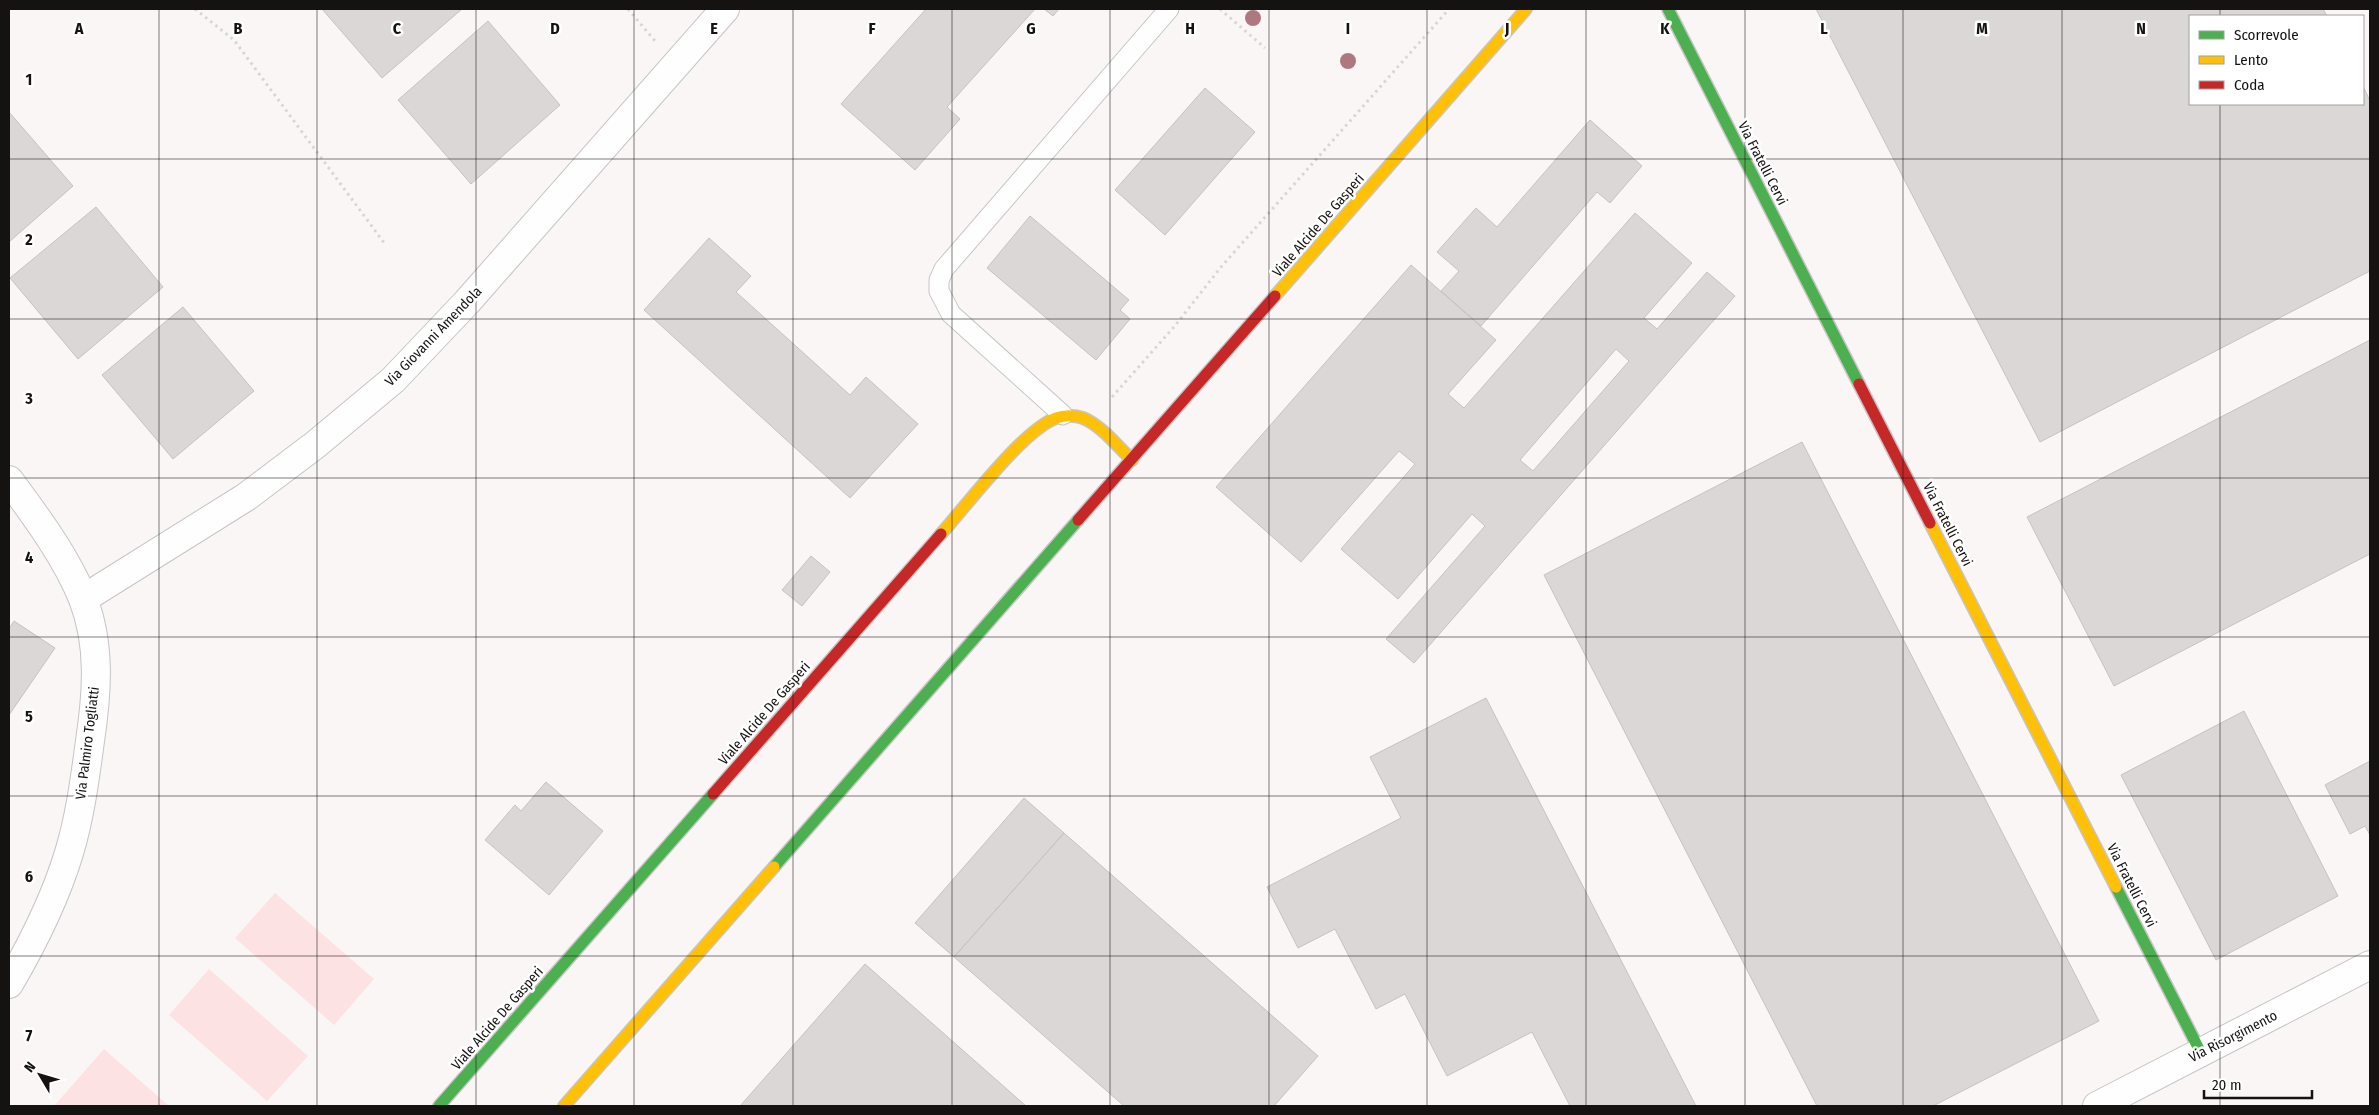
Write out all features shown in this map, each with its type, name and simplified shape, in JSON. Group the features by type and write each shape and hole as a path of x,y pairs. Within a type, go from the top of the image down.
{"street":[{"name":"Via Giovanni Amendola","path":"83,599 246,497 315,445 393,380 480,287 725,9"},
{"name":"Viale Alcide De Gasperi","path":"564,1106 1526,9"},
{"name":"Via Fratelli Cervi","path":"1668,9 2201,1052"},
{"path":"1063,415 1080,416 1091,421 1132,460"},
{"name":"Viale Alcide De Gasperi","path":"439,1106 1023,441 1039,426 1063,415"},
{"name":"Via Palmiro Togliatti","path":"9,480 51,538 83,599 95,648 96,698 85,778 69,852 61,876 36,933 9,984"},
{"name":"Via Risorgimento","path":"2096,1106 2370,965"}],"lane":[{"path":"1063,415 951,314 941,296 939,280 944,269 1168,9"}],"path":[{"path":"195,9 234,40 385,244"},
{"path":"628,9 657,43"},
{"path":"1220,9 1265,48"}],"shaded area":[{"path":"275,893 374,979 334,1025 235,938"},
{"path":"209,969 308,1056 267,1101 169,1015"},
{"path":"104,1049 169,1106 54,1106"}],"building":[{"path":"322,9 462,9 382,78"},
{"path":"926,9 1035,9 947,107 960,119 915,170 841,104"},
{"path":"1044,9 1059,9 1053,16"},
{"path":"1816,9 2323,9 2326,15 2189,15 2189,105 2364,105 2364,88 2370,101 2370,271 2040,442"},
{"path":"488,21 560,105 471,184 398,100"},
{"path":"1205,88 1255,132 1165,235 1115,190"},
{"path":"9,112 73,186 9,242"},
{"path":"1590,120 1642,166 1610,203 1597,192 1481,326 1441,291 1459,271 1437,252 1476,208 1497,227"},
{"path":"96,207 163,287 78,359 10,278"},
{"path":"1635,213 1692,263 1644,318 1657,329 1707,272 1735,296 1414,663 1386,639 1485,526 1472,514 1398,599 1341,549 1415,464 1399,451 1301,562 1216,487 1411,265 1496,340 1448,394 1464,408","holes":["1616,349 1629,361 1533,471 1520,460"]},
{"path":"1030,216 1129,300 1120,310 1130,319 1096,360 987,268"},
{"path":"709,238 751,276 736,292 850,395 866,377 918,424 850,498 644,310"},
{"path":"183,307 254,391 173,459 102,375"},
{"path":"2370,340 2370,554 2114,686 2027,517"},
{"path":"1802,442 2099,1021 1933,1106 1817,1106 1544,575"},
{"path":"811,556 830,572 802,606 782,590"},
{"path":"14,621 55,648 9,715 9,629"},
{"path":"1486,698 1696,1106 1570,1106 1532,1032 1447,1076 1405,994 1376,1009 1335,929 1298,948 1267,887 1401,818 1370,757"},
{"path":"2244,711 2338,896 2216,960 2121,775"},
{"path":"2370,761 2370,835 2365,826 2350,834 2325,785"},
{"path":"546,782 603,831 549,895 485,840 515,805 521,811"},
{"path":"1024,798 1064,833 954,957 915,923"},
{"path":"1064,833 1318,1056 1274,1106 1124,1106 954,957"},
{"path":"865,964 1026,1106 740,1106"}],"traffic: fast":[{"path":"1668,9 1859,384"},
{"path":"774,867 1078,520"},
{"path":"439,1106 713,794"},
{"path":"2116,887 2201,1053"}],"traffic: slow":[{"path":"1275,296 1526,9"},
{"path":"941,534 1012,452 1043,425 1056,418 1062,416 1083,418 1103,431 1132,460"},
{"path":"1930,523 2116,887"},
{"path":"564,1106 774,867"}],"traffic: jam":[{"path":"1078,520 1275,296"},
{"path":"1859,384 1930,523"},
{"path":"713,794 941,534"}]}
